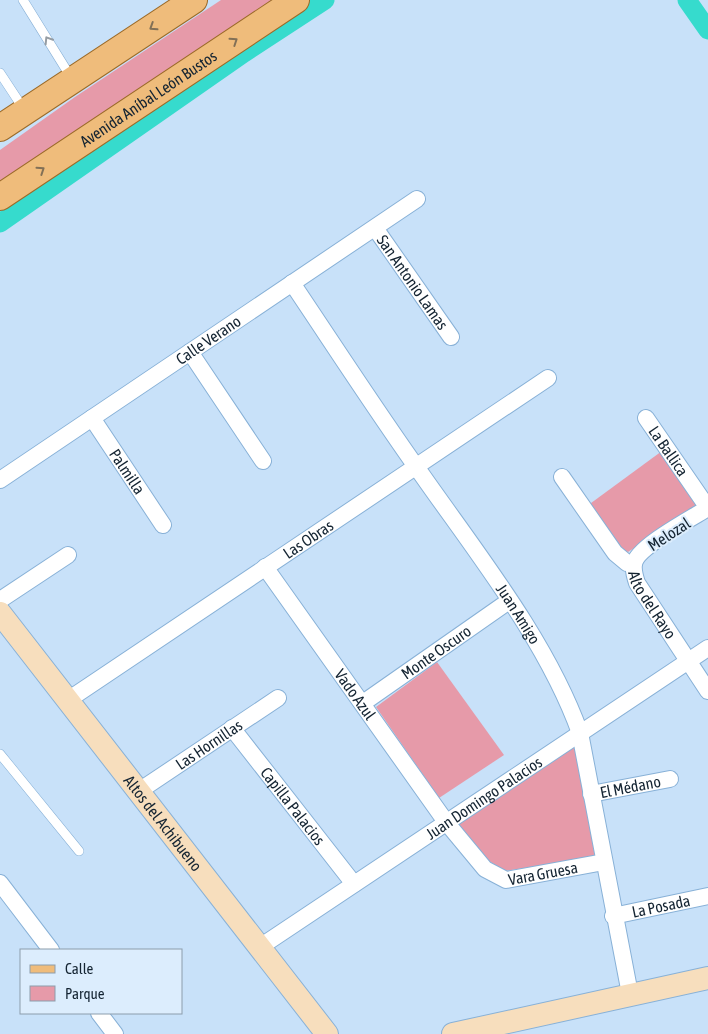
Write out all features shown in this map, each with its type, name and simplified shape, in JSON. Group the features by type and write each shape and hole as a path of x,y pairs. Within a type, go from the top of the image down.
{"main road":[{"path":"0,128 194,0"},
{"name":"Avenida Aníbal León Bustos","path":"0,198 296,0"}],"street":[{"name":"Calle Verano","path":"0,480 417,200"},
{"name":"San Antonio Lamas","path":"375,228 452,337"},
{"name":"Juan Amigo","path":"292,283 509,602 555,675 568,702 580,733 613,916 630,994"},
{"path":"190,352 263,461"},
{"name":"Las Obras","path":"68,700 548,378"},
{"name":"Palmilla","path":"92,418 163,525"},
{"name":"La Ballica","path":"646,418 708,508"},
{"name":"Alto del Rayo","path":"562,477 615,553 627,563 634,563 637,583 708,691"},
{"name":"Melozal","path":"634,563 646,548 708,508"},
{"path":"0,600 68,555"},
{"name":"Vado Azul","path":"265,567 446,822"},
{"name":"Monte Oscuro","path":"362,703 509,602"},
{"name":"Altos del Achibueno","path":"0,612 327,1034"},
{"name":"Juan Domingo Palacios","path":"260,948 708,648"},
{"name":"Las Hornillas","path":"139,791 278,698"},
{"name":"Capilla Palacios","path":"232,728 354,884"},
{"name":"El Médano","path":"591,794 670,779"},
{"name":"Vara Gruesa","path":"446,822 477,862 495,876 506,880 604,862"},
{"path":"0,884 50,949"},
{"name":"La Posada","path":"613,916 708,896"},
{"path":"453,1034 708,978"},
{"path":"100,1014 115,1034"}],"lane":[{"path":"23,0 72,79"},
{"path":"0,73 25,111"},
{"path":"0,754 79,851"}],"green space":[{"path":"221,0 272,0 0,182 0,150 75,97"},
{"path":"662,451 698,506 628,552 616,546 587,506"},
{"path":"437,662 504,755 439,798 376,707"},
{"path":"576,741 595,857 504,871 486,859 453,823"}],"waterway":[{"path":"0,223 244,53 325,0"},
{"path":"687,0 708,30"}]}
